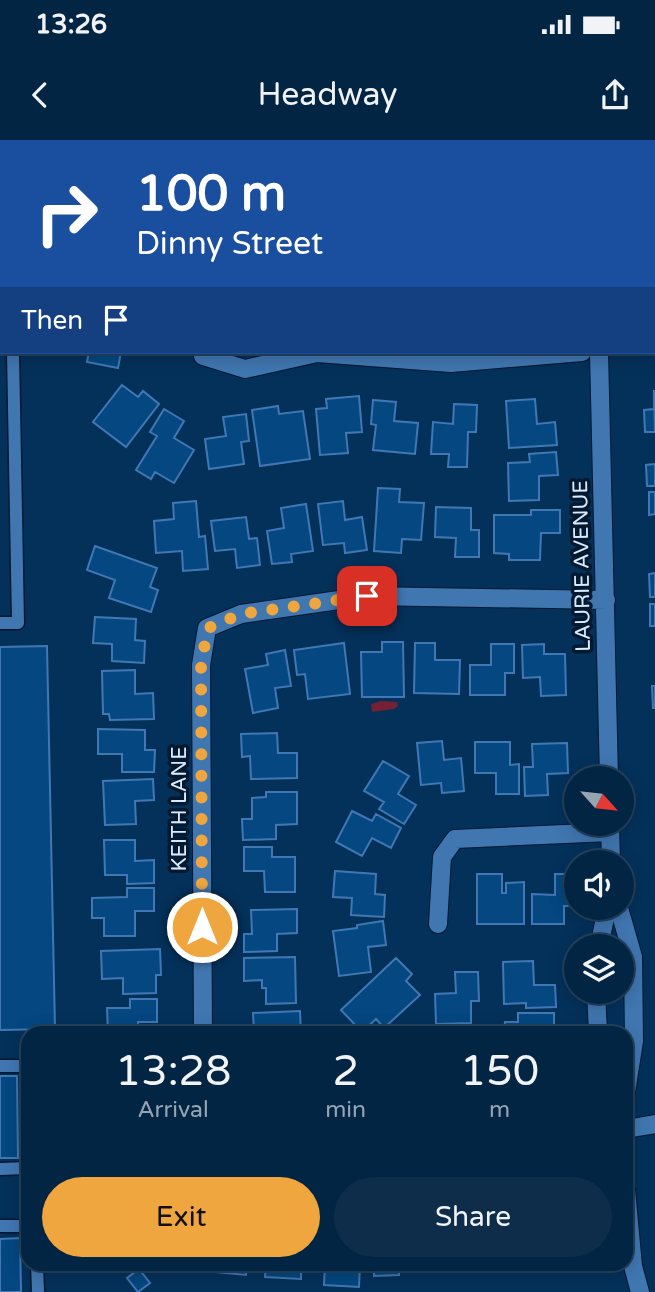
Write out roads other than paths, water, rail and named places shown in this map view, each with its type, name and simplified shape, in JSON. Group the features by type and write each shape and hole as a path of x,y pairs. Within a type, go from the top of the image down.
{"street":[{"path":"203,356 245,369 312,354"},
{"path":"330,354 451,363 558,354"},
{"name":"LAURIE AVENUE","path":"599,354 609,766"},
{"name":"KEITH LANE","path":"203,1026 201,664 208,628 241,614 367,596 606,600"},
{"path":"438,924 442,857 455,839 564,831"},
{"path":"622,920 633,957 633,1047"},
{"path":"597,1004 598,1026"},
{"path":"633,1128 655,1124"},
{"path":"633,1266 640,1292"}],"lane":[{"path":"0,623 18,623 13,354"},
{"path":"0,1066 21,1066"},
{"path":"0,1169 21,1168"},
{"path":"0,1226 21,1226"},
{"path":"37,1271 38,1292"}]}
